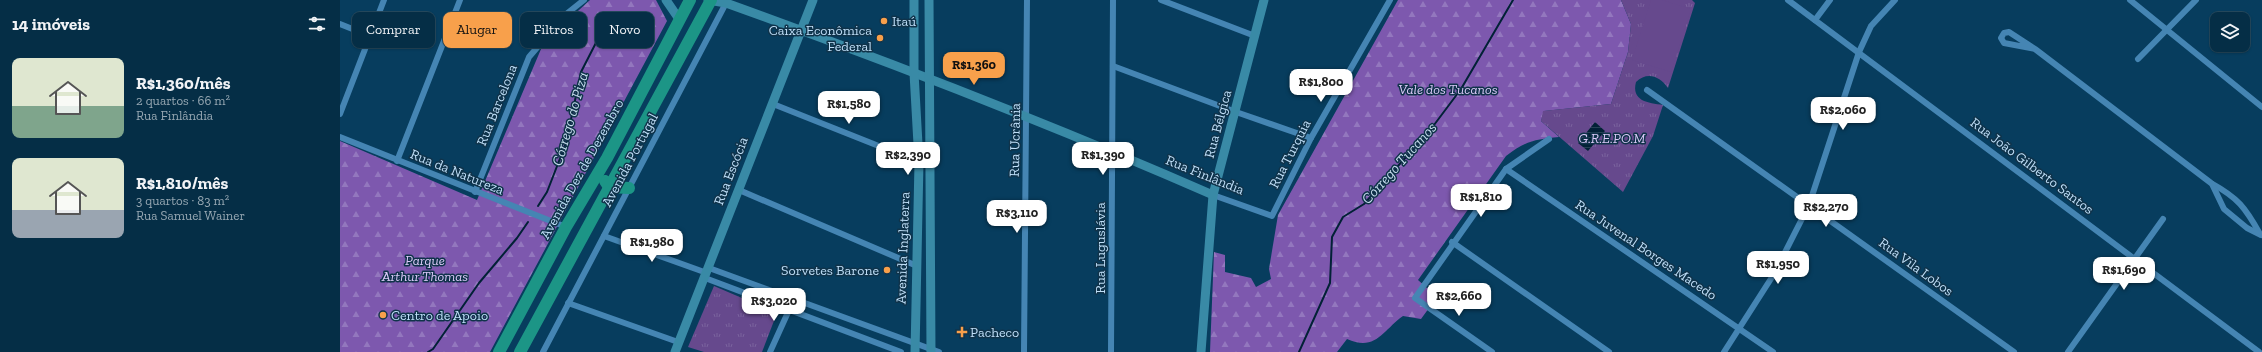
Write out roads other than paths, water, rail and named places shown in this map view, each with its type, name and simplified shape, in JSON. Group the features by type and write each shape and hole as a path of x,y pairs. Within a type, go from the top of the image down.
{"highway":[{"name":"Avenida Dez de Dezembro","path":"499,352 566,227 607,158 690,0"},
{"path":"520,352 710,0"},
{"path":"607,158 605,178 609,187"},
{"path":"609,187 616,189 629,188"},
{"path":"566,227 576,232 577,236 569,261"}],"street":[{"path":"379,12 384,0"},
{"path":"397,161 460,0"},
{"name":"Rua Barcelona","path":"475,192 529,56 565,15 584,0"},
{"path":"666,0 679,19"},
{"name":"Rua Finlândia","path":"710,0 726,1 914,73 1113,151 1213,195 1272,216"},
{"name":"Rua Escócia","path":"676,352 678,342 707,273 814,0"},
{"name":"Avenida Inglaterra","path":"914,0 914,73 919,162 915,348"},
{"name":"Avenida Inglaterra","path":"929,0 930,201 934,351"},
{"name":"Rua Ucrânia","path":"1024,352 1027,0"},
{"name":"Rua Luguslávia","path":"1111,352 1113,0"},
{"path":"1161,0 1255,36"},
{"name":"Rua Bélgica","path":"1201,352 1213,195 1236,112 1264,0"},
{"name":"Rua Turquia","path":"1272,216 1311,138 1390,0"},
{"name":"Rua João Gilberto Santos","path":"1788,0 2259,352"},
{"path":"1815,20 1830,0"},
{"path":"1724,352 1774,274 1809,205 1859,52 1871,26 1895,0"},
{"path":"2130,0 2262,107"},
{"path":"2138,59 2196,0"},
{"name":"Avenida Portugal","path":"543,352 726,1"},
{"path":"340,24 352,29"},
{"path":"2035,49 2015,47 2004,43 2001,38 2004,33 2009,32 2020,38 2035,49 2211,183 2231,196 2249,212 2261,235"},
{"path":"2015,47 2020,38"},
{"path":"340,114 365,48"},
{"path":"1113,66 1311,138"},
{"name":"Rua Vila Lobos","path":"1647,90 2014,352"},
{"path":"773,104 919,162"},
{"name":"Rua da Natureza","path":"340,137 397,161 566,227"},
{"path":"1492,352 1415,298 1452,242 1506,169 1549,139"},
{"name":"Rua Juvenal Borges Macedo","path":"1506,169 1773,352"},
{"path":"2211,183 2224,209 2240,222 2261,235"},
{"path":"739,190 917,266"},
{"path":"2221,202 2224,197 2231,196"},
{"path":"919,202 930,201"},
{"path":"2240,222 2246,219 2249,212"},
{"path":"919,215 931,215"},
{"path":"2068,352 2136,259 2163,219"},
{"path":"604,236 707,273 794,299 915,348 934,351"},
{"path":"1452,242 1609,352"},
{"path":"707,273 789,310 900,352"},
{"path":"770,352 794,299"},
{"path":"568,303 678,342"}],"water":[{"path":"1595,122 1605,131 1588,151 1578,143"}],"waterway":[{"name":"Córrego Tucanos","path":"1299,352 1330,283 1332,237 1343,217 1364,204 1431,129 1461,89 1513,0"},
{"name":"Córrego do Piza","path":"538,206 547,192 566,143 581,72 595,45"},
{"name":"Córrego do Piza","path":"428,352 433,349 479,283 517,238 528,222"}],"place":[{"name":"Itaú","path":"884,21"},
{"name":"Caixa Econômica Federal","path":"880,38"},
{"name":"Sorvetes Barone","path":"887,270"},
{"name":"Centro de Apoio","path":"383,315"},
{"name":"Pacheco","path":"962,332"}],"park label":[{"name":"Vale dos Tucanos","path":"1448,89"},
{"name":"G.R.E.PO.M","path":"1612,138"},
{"name":"Parque Arthur Thomas","path":"425,268"}]}
